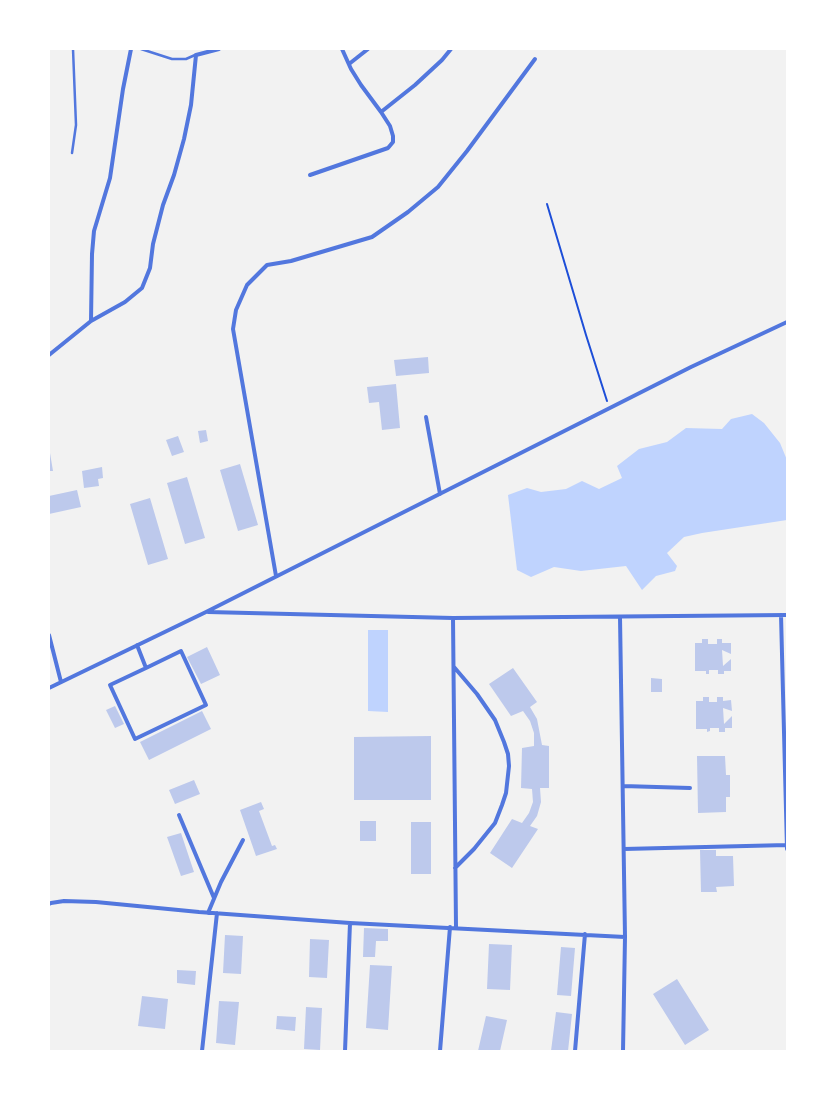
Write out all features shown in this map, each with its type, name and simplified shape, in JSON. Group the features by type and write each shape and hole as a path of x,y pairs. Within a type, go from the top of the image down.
{"street":[{"path":"91,321 92,254 94,230 110,178 123,89 131,49"},
{"path":"49,355 91,321 125,302 142,288 150,268 153,244 163,205 174,175 184,140 191,105 196,55 219,49"},
{"path":"310,175 388,148 393,142 390,126 361,85 342,49"},
{"path":"349,64 368,49"},
{"path":"381,112 415,85 442,60 451,49"},
{"path":"276,576 233,329 236,310 247,285 267,265 291,261 372,237 408,212 438,187 467,151 535,58"},
{"path":"49,688 206,612 691,367 787,322"},
{"path":"426,417 440,494"},
{"path":"206,612 453,618 787,615"},
{"path":"781,615 787,849"},
{"path":"620,617 625,937 624,1051"},
{"path":"453,618 456,927"},
{"path":"49,635 62,682"},
{"path":"137,645 146,668"},
{"path":"181,651 206,705 135,738 110,685 146,668 181,651"},
{"path":"453,666 477,694 495,720 504,742 509,766 506,792 495,823 474,849 455,868"},
{"path":"623,786 690,788"},
{"path":"179,815 214,898"},
{"path":"208,913 220,882 243,840"},
{"path":"624,849 787,845"},
{"path":"49,904 64,901 96,902 208,913 350,923 456,927 625,937"},
{"path":"202,1051 217,913"},
{"path":"345,1051 350,923"},
{"path":"440,1051 450,927"},
{"path":"575,1051 585,934"}],"lane":[{"path":"72,154 76,125 73,49"},
{"path":"141,49 172,59 186,59 196,55"}],"path":[{"path":"547,204 609,408"}],"water":[{"path":"752,414 764,423 780,443 787,460 787,520 684,537 667,553 677,566 675,571 656,576 642,590 626,566 581,571 554,567 531,577 517,570 508,495 527,488 541,492 566,489 582,481 599,489 622,478 617,466 639,449 667,442 686,428 722,429 731,419"},
{"path":"368,630 388,630 388,712 368,711"}],"building":[{"path":"428,357 429,373 396,376 394,360"},
{"path":"396,384 400,428 382,430 379,402 369,403 367,387"},
{"path":"206,430 208,441 200,443 198,431"},
{"path":"178,436 184,452 172,456 166,440"},
{"path":"50,453 53,471 49,471"},
{"path":"240,464 258,525 238,531 220,470"},
{"path":"102,467 103,478 98,479 99,486 84,488 82,471"},
{"path":"187,477 205,538 185,544 167,483"},
{"path":"77,490 81,507 49,514 49,496"},
{"path":"150,498 168,559 148,565 130,504"},
{"path":"702,639 708,639 708,644 717,644 717,639 722,639 722,643 731,643 731,654 722,650 723,666 731,659 731,671 724,671 724,674 718,674 718,670 709,670 709,674 706,674 706,671 695,671 695,643 702,643"},
{"path":"207,647 220,675 201,684 187,657"},
{"path":"513,668 537,702 530,707 537,719 542,745 549,746 549,788 540,788 541,802 537,816 530,826 538,829 512,868 490,853 512,819 522,823 529,813 533,802 532,789 521,788 522,748 534,746 534,733 530,721 523,711 511,716 489,684"},
{"path":"651,678 662,679 662,692 651,692"},
{"path":"703,697 709,697 709,702 717,702 717,697 723,697 723,701 731,700 732,711 723,708 724,724 732,716 732,728 725,728 725,732 719,732 719,728 710,728 710,731 707,732 707,729 696,729 696,701 703,701"},
{"path":"115,706 124,724 115,728 106,710"},
{"path":"202,711 211,729 149,760 140,742"},
{"path":"431,736 431,800 354,800 354,737"},
{"path":"697,756 725,756 726,775 730,775 730,797 726,797 726,812 698,813"},
{"path":"194,780 200,794 175,804 169,790"},
{"path":"261,802 264,809 259,811 272,846 275,845 277,849 256,856 240,810"},
{"path":"360,821 376,821 376,841 360,841"},
{"path":"411,822 431,822 431,874 411,874"},
{"path":"181,833 194,872 181,876 167,837"},
{"path":"700,850 716,850 716,856 733,856 734,886 716,887 717,892 701,892"},
{"path":"364,928 388,929 388,941 376,941 375,957 363,957"},
{"path":"225,935 243,936 241,974 223,973"},
{"path":"310,939 329,940 327,978 309,977"},
{"path":"489,944 512,945 510,990 487,989"},
{"path":"561,947 575,948 571,996 557,995"},
{"path":"370,965 392,966 388,1030 366,1028"},
{"path":"177,970 196,971 195,985 177,983"},
{"path":"677,979 709,1030 685,1045 653,994"},
{"path":"142,996 168,999 165,1029 138,1026"},
{"path":"219,1001 239,1002 235,1045 216,1043"},
{"path":"306,1007 322,1008 320,1050 304,1049"},
{"path":"556,1012 572,1014 568,1051 551,1051"},
{"path":"277,1016 296,1017 295,1031 276,1029"},
{"path":"486,1016 507,1020 500,1051 478,1051"}]}
